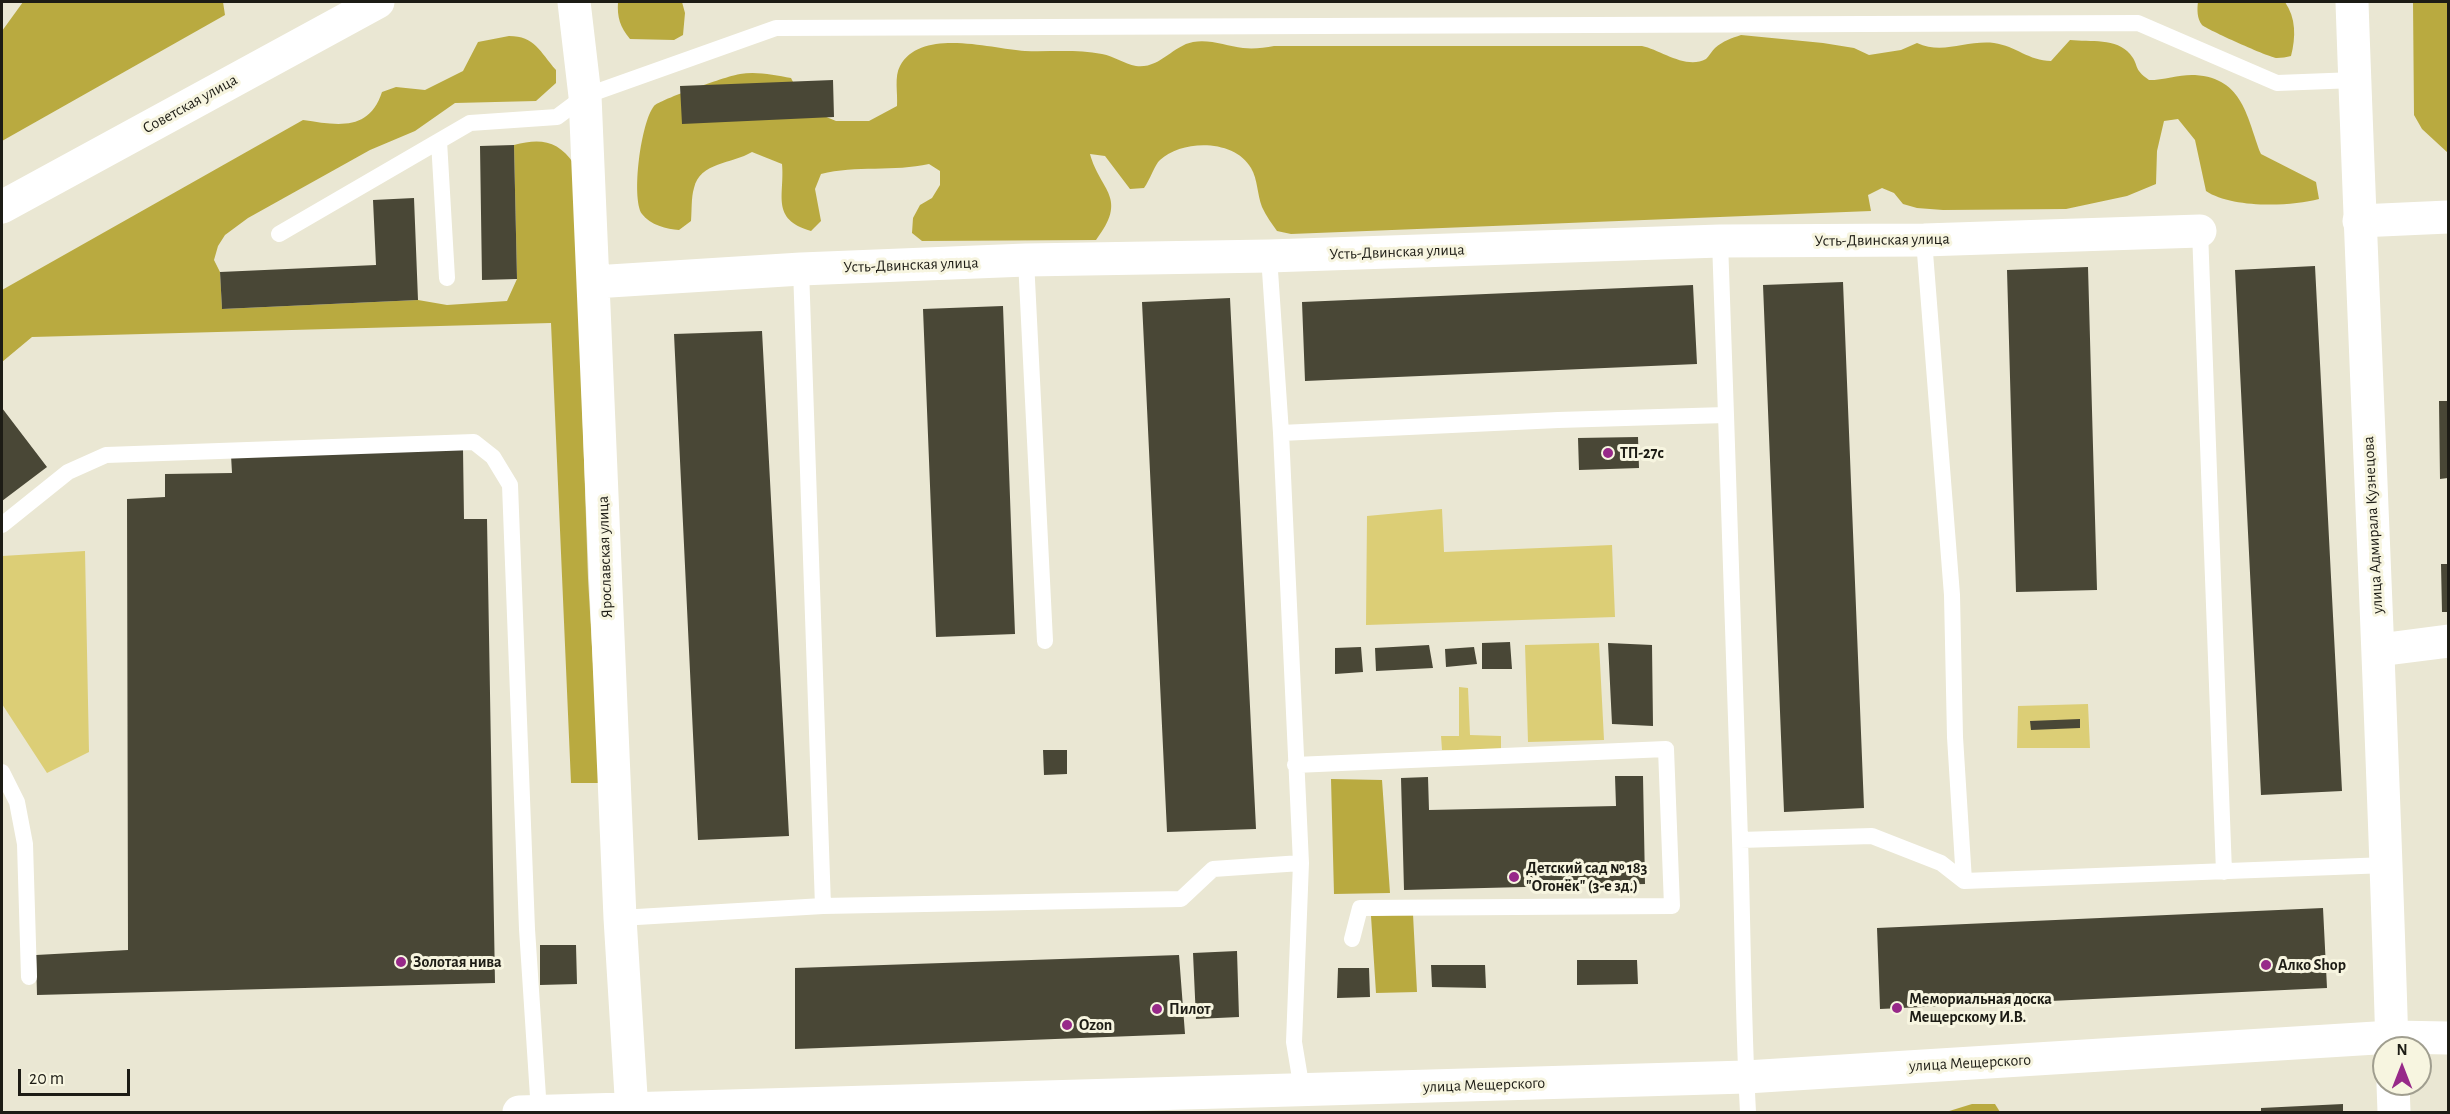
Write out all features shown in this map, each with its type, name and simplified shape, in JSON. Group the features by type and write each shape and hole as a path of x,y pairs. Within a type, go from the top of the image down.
{"street":[{"name":"Советская улица","path":"2,207 378,2"},
{"name":"Ярославская улица","path":"574,2 585,96 620,918 632,1111"},
{"name":"улица Адмирала Кузнецова","path":"2352,2 2359,221 2379,650 2392,1036"},
{"path":"2359,221 2448,217"},
{"name":"Усть-Двинская улица","path":"594,282 801,269 1026,260 1269,256 1720,241 1924,240 2200,231"},
{"path":"2379,650 2448,641"},
{"name":"улица Мещерского","path":"2432,1039 2448,1038"},
{"name":"улица Мещерского","path":"519,1113 1746,1077 2372,1044"},
{"path":"2393,1096 2394,1113"}],"lane":[{"path":"279,234 470,123 557,117 585,96 776,28 788,27 2138,23 2277,83 2355,80"},
{"path":"439,141 447,278"},
{"path":"2200,231 2224,872"},
{"path":"1924,240 1952,595 1955,737 1964,881"},
{"path":"1720,241 1744,966 1742,1007 1748,1113"},
{"path":"1269,256 1281,433 1301,863 1294,1042 1302,1090"},
{"path":"1026,260 1045,641"},
{"path":"801,269 823,906"},
{"path":"1281,433 1726,415"},
{"path":"2,525 68,472 106,455 474,441 492,457 510,485 527,929 539,1112"},
{"path":"1295,765 1666,750 1672,906 1360,908 1352,939"},
{"path":"2,772 17,802 25,844 29,976"},
{"path":"1740,840 1872,836 1941,863 1964,881 2386,865"},
{"path":"620,918 823,906 1181,899 1213,869 1301,863"}],"shaded area":[{"path":"23,2 223,2 225,15 2,141 2,31"},
{"path":"618,2 682,2 685,13 683,35 674,40 630,39 620,22"},
{"path":"2198,2 2285,2 2289,8 2294,28 2291,56 2272,57 2206,28 2199,20"},
{"path":"2413,2 2448,2 2448,153 2422,129 2414,115"},
{"path":"1741,35 1823,43 1854,48 1869,55 1901,50 1917,43 1936,48 1994,43 2036,59 2051,61 2070,40 2111,43 2125,49 2133,58 2140,73 2149,80 2195,75 2211,78 2224,84 2241,102 2261,154 2316,182 2319,199 2292,204 2245,203 2217,197 2206,191 2195,140 2178,119 2164,121 2157,151 2156,184 2127,196 2066,209 1943,210 1917,208 1903,204 1894,193 1882,188 1868,195 1871,211 1291,234 1277,231 1267,217 1260,202 1251,168 1243,158 1221,147 1208,145 1181,148 1170,153 1158,162 1144,188 1130,189 1105,156 1090,154 1111,204 1106,225 1096,240 922,241 912,233 913,218 920,205 932,198 940,185 940,171 929,164 821,174 815,189 821,221 811,231 798,226 785,213 782,205 782,164 752,152 710,168 697,179 693,192 691,221 679,230 654,224 645,218 639,205 637,192 639,160 645,127 654,106 659,103 723,79 746,73 759,73 791,78 807,109 836,121 869,121 897,106 898,70 910,54 924,47 940,44 958,43 1025,51 1092,52 1136,66 1152,64 1186,44 1199,41 1251,48 1274,46 1642,46 1682,61 1698,62 1706,59 1718,46"},
{"path":"509,36 531,42 556,70 556,83 536,101 455,103 415,131 370,150 248,218 225,235 218,246 214,260 220,272 222,309 418,300 447,305 507,301 517,279 514,145 532,142 548,143 562,150 574,164 588,578 600,783 571,783 551,323 32,337 2,362 2,290 303,120 340,124 360,120 369,114 382,92 396,87 425,90 463,71 478,42"},
{"path":"1442,509 1444,552 1612,545 1615,617 1366,625 1367,516"},
{"path":"85,551 89,752 47,773 2,704 2,556"},
{"path":"1599,643 1604,740 1528,742 1525,645"},
{"path":"1459,687 1468,688 1470,735 1501,736 1501,751 1442,750 1441,736 1459,736"},
{"path":"2088,704 2090,748 2017,748 2018,706"},
{"path":"1331,779 1382,780 1390,893 1334,894"},
{"path":"1413,914 1417,992 1376,993 1371,916"},
{"path":"1972,1104 1995,1104 2000,1112 1946,1112"}],"building":[{"path":"833,80 834,117 682,124 680,86"},
{"path":"514,145 517,279 482,280 480,146"},
{"path":"414,198 418,300 222,309 220,272 376,265 373,200"},
{"path":"2315,266 2342,791 2261,795 2235,270"},
{"path":"2088,267 2097,590 2016,592 2007,270"},
{"path":"1843,282 1864,808 1784,812 1763,285"},
{"path":"1693,285 1697,364 1305,381 1302,302"},
{"path":"1230,298 1256,829 1167,832 1142,302"},
{"path":"1003,306 1015,634 936,637 923,309"},
{"path":"762,331 789,836 698,840 674,334"},
{"path":"2439,401 2448,401 2448,478 2440,479"},
{"path":"2,408 47,467 2,501"},
{"name":"ТП-27c","path":"1638,437 1639,468 1579,470 1578,438"},
{"path":"463,449 464,519 487,519 495,983 37,995 36,955 128,950 127,499 165,497 165,474 232,473 231,455"},
{"path":"2441,564 2448,564 2448,612 2442,612"},
{"path":"1510,642 1512,669 1482,669 1482,643"},
{"path":"1608,643 1652,645 1653,726 1612,724"},
{"path":"1429,645 1433,668 1376,671 1375,648"},
{"path":"1361,647 1363,672 1335,674 1335,648"},
{"path":"1474,647 1477,664 1446,667 1445,649"},
{"path":"2080,719 2080,728 2031,730 2030,721"},
{"path":"1043,750 1067,750 1067,774 1044,775"},
{"path":"1615,776 1643,776 1645,884 1404,890 1401,778 1428,777 1429,810 1616,806"},
{"path":"2323,908 2327,988 1880,1009 1877,928"},
{"path":"540,945 576,945 577,984 540,985"},
{"path":"1237,951 1239,1017 1196,1019 1193,953"},
{"path":"1179,955 1185,1034 795,1049 795,968"},
{"path":"1577,960 1637,960 1638,984 1577,985"},
{"path":"1431,965 1485,965 1486,988 1432,987"},
{"path":"1338,968 1369,968 1370,997 1337,998"},
{"path":"2343,1104 2343,1112 2261,1112 2261,1108"}],"place":[{"name":"ТП-27c","path":"1608,453"},
{"name":"Детский сад № 183 \"Огонёк\" (3-е зд.)","path":"1514,877"},
{"name":"Золотая нива","path":"401,962"},
{"name":"Алко Shop","path":"2266,965"},
{"name":"Мемориальная доска Мещерскому И.В.","path":"1897,1008"},
{"name":"Пилот","path":"1157,1009"},
{"name":"Ozon","path":"1067,1025"}]}
